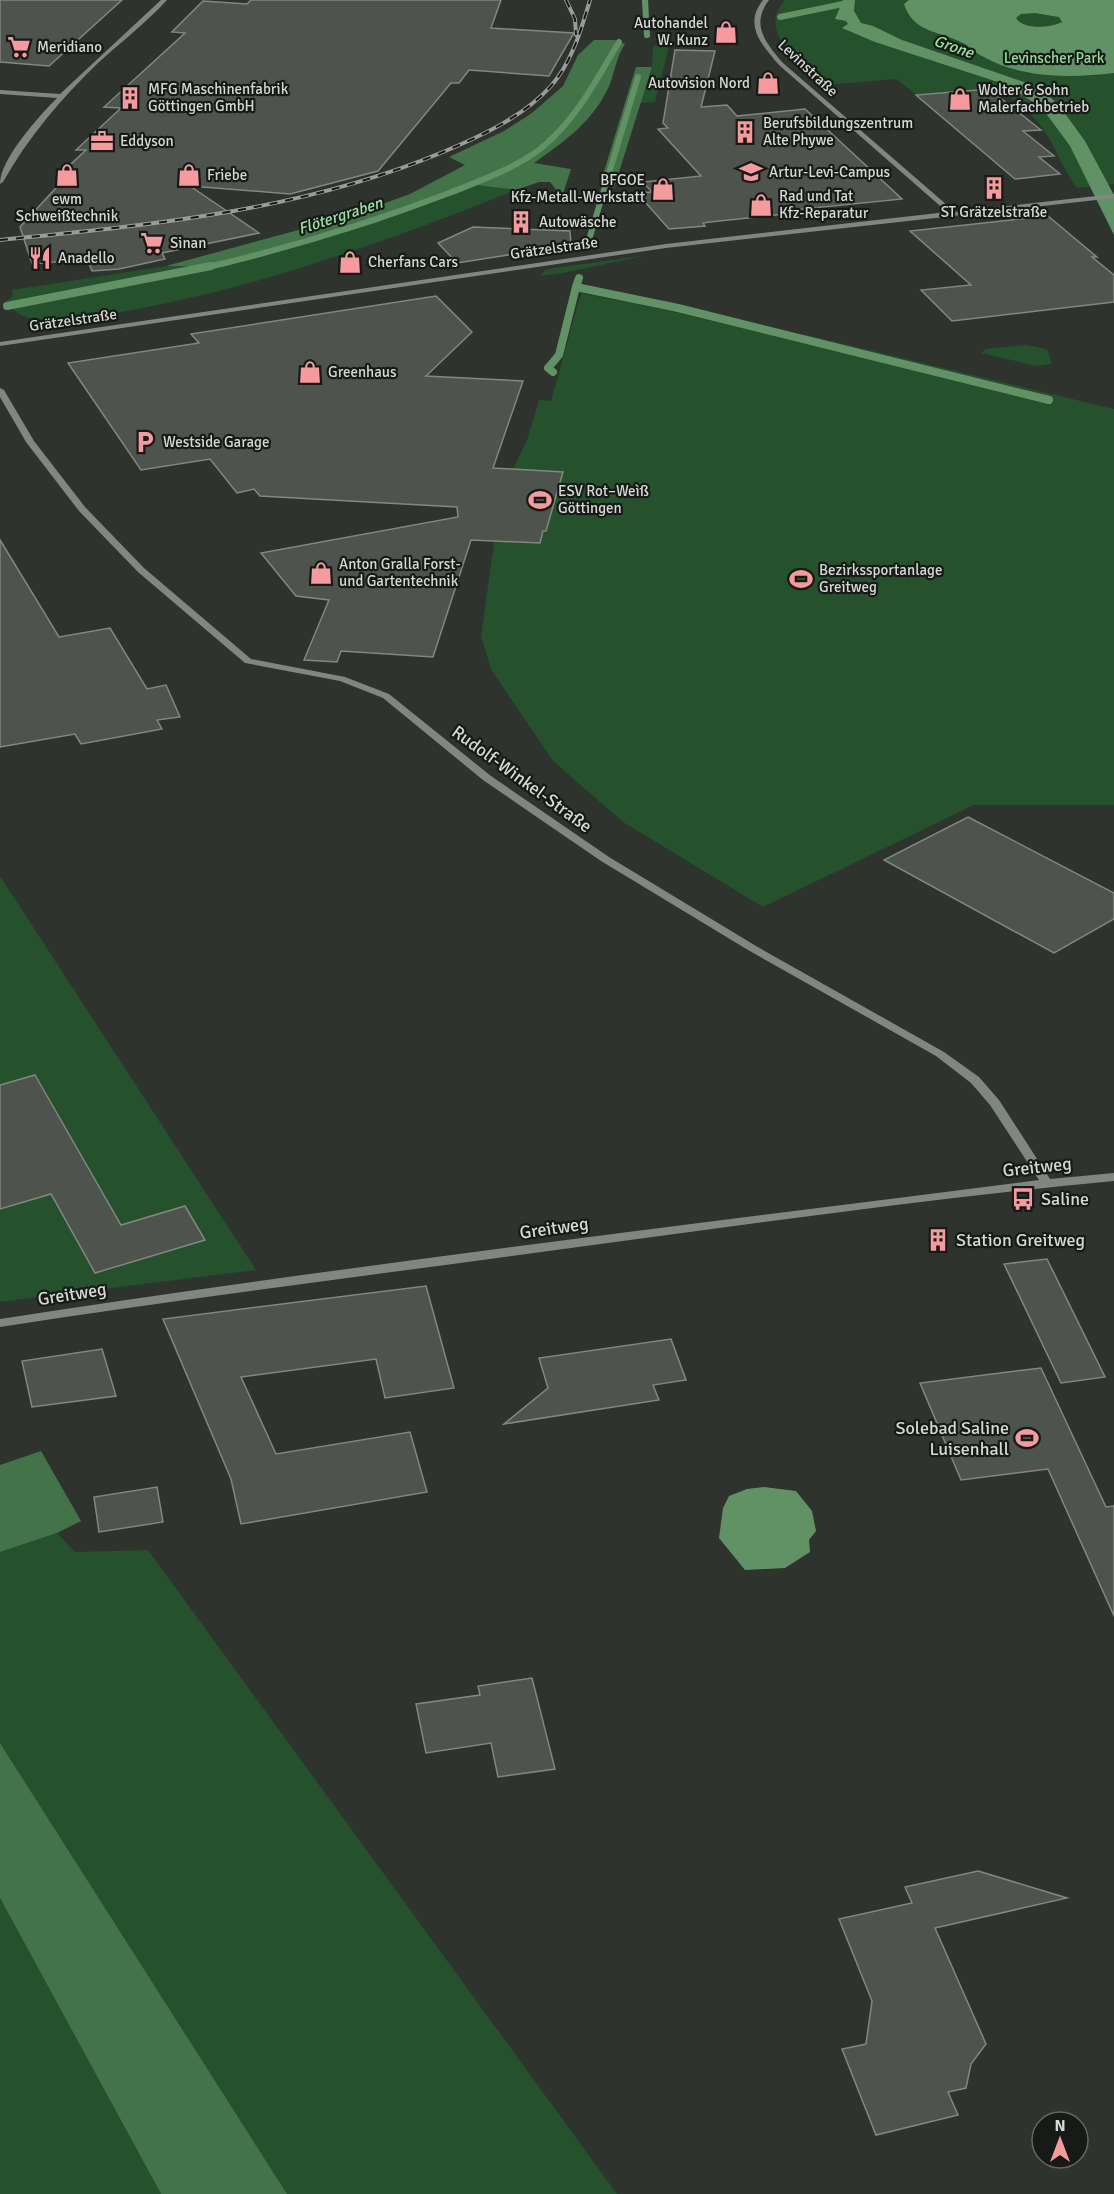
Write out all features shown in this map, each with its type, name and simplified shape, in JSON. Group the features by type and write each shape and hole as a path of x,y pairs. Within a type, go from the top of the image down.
{"street":[{"path":"0,182 21,146 63,96 164,0"},
{"name":"Levinstraße","path":"766,0 762,3 756,22 759,34 767,48 781,64 952,213"},
{"path":"0,92 63,96"},
{"name":"Grätzelstraße","path":"0,344 666,246 1114,196"},
{"name":"Rudolf-Winkel-Straße","path":"0,390 30,442 82,509 141,570 248,661 342,679 386,696 487,778 604,859 752,948 940,1054 975,1080 995,1103 1047,1183"},
{"name":"Greitweg","path":"0,1323 603,1239 1047,1183 1114,1177"}],"green space":[{"name":"Levinscher Park","path":"785,0 1114,0 1114,184 1077,188 1037,121 1018,103 996,88 917,95 896,79 826,85 795,58 778,36 775,24 777,12"},
{"path":"653,46 669,46 655,102 640,103 652,67"},
{"path":"477,185 516,190 361,248 203,295 150,307 65,320 29,318 13,309 24,305 25,302 5,302 13,296 12,290 166,266 223,267 376,223"},
{"path":"648,255 540,276 545,270 554,268"},
{"name":"Bezirkssportanlage Greitweg","path":"581,293 675,312 807,344 806,335 1114,409 1114,805 974,805 763,907 623,822 553,761 492,671 481,637 497,521 513,469 527,440 539,400 551,401"},
{"path":"1026,345 1047,349 1052,364 1037,366 981,353 986,349"},
{"path":"0,876 256,1270 0,1302"},
{"path":"57,1533 75,1552 148,1550 617,2194 287,2194 0,1743 0,1552"},
{"path":"0,1898 161,2194 0,2194"}],"shaded area":[{"path":"843,0 855,0 854,11 861,23 873,26 902,40 1024,82 1042,91 1058,104 1085,141 1114,195 1114,235 1070,146 1042,108 1007,85 875,42 842,28 848,24 846,21 835,19"},
{"path":"909,0 1114,0 1114,73 1080,76 1046,75 997,64 979,55 963,43 921,26 908,14 904,4","holes":["1035,13 1059,17 1062,22 1037,27 1024,25 1016,18 1021,14"]},
{"path":"594,40 615,40 625,44 610,84 596,109 578,129 534,163 571,169 562,197 550,182 539,182 516,190 477,185 376,223 223,267 166,266 350,216 410,194 465,165 449,157 504,131 532,113 563,86 578,55"},
{"path":"636,67 652,67 614,188 602,178"},
{"path":"41,1451 81,1521 57,1533 0,1552 0,1465"},
{"path":"764,1487 796,1491 812,1511 816,1531 809,1540 810,1552 785,1568 745,1570 719,1538 723,1508 729,1496 747,1489"},
{"path":"0,1743 287,2194 161,2194 0,1898"}],"building":[{"path":"0,0 122,0 49,66 0,62"},
{"path":"251,0 501,0 491,28 574,33 549,76 469,70 459,83 451,83 378,171 290,194 190,186 259,233 162,253 165,259 119,269 92,271 87,259 32,264 20,227 66,177 58,176 86,150 76,150 121,108 104,107 185,33 172,32 203,1 247,4"},
{"name":"Artur-Levi-Campus","path":"675,50 715,51 701,107 727,105 737,116 805,109 902,199 793,210 795,213 669,229 637,193 652,192 643,182 701,176 658,129 668,128 663,123"},
{"path":"989,89 1041,130 1023,131 1054,156 1039,157 1060,174 1015,179 916,95"},
{"path":"1048,216 1097,257 1092,257 1114,275 1114,302 952,321 921,290 971,285 910,231"},
{"path":"473,227 570,231 571,245 457,263 438,243"},
{"path":"436,296 472,332 426,376 523,381 493,468 563,472 546,531 543,531 540,543 471,540 433,657 341,651 337,662 304,660 329,600 296,596 261,553 458,517 457,507 260,496 254,489 237,493 210,459 141,470 68,363 199,343 191,334"},
{"path":"0,540 59,637 110,628 147,689 166,685 180,717 157,720 162,729 81,744 75,734 0,747"},
{"path":"968,817 1114,893 1114,919 1054,953 884,860"},
{"path":"35,1075 121,1225 185,1206 205,1240 95,1273 51,1194 0,1209 0,1085"},
{"path":"1047,1259 1105,1377 1061,1383 1004,1264"},
{"path":"426,1286 454,1388 385,1398 376,1359 241,1377 276,1454 410,1432 427,1492 241,1524 231,1479 163,1319"},
{"path":"671,1339 686,1380 653,1385 659,1400 504,1424 548,1388 539,1358"},
{"path":"102,1349 116,1396 32,1407 22,1361"},
{"path":"1041,1368 1106,1507 1114,1506 1114,1616 1048,1469 961,1480 920,1383"},
{"path":"157,1487 163,1522 99,1532 94,1497"},
{"path":"532,1678 555,1769 498,1777 491,1743 426,1753 416,1704 480,1695 478,1686"},
{"path":"978,1871 1067,1898 935,1928 986,2044 971,2064 966,2088 948,2092 958,2115 876,2135 842,2049 866,2044 872,2001 839,1919 912,1903 905,1887"}],"waterway":[{"path":"645,0 647,35"},
{"name":"Flötergraben","path":"780,17 848,3"},
{"name":"Flötergraben","path":"204,268 360,224 452,192 513,166 535,153 568,122 619,42"},
{"path":"588,243 638,77"},
{"name":"Flötergraben","path":"7,306 211,266"},
{"path":"576,287 579,278"},
{"path":"553,372 548,368 559,355 576,287"},
{"path":"576,287 678,308 1049,400"}],"railway":[{"path":"566,0 575,19 576,35"},
{"path":"0,240 169,221 280,202 335,189 443,152 515,116 551,86 570,56 590,0"}],"place":[{"name":"Autohandel W. Kunz","path":"726,32"},
{"name":"Meridiano","path":"19,47"},
{"name":"Autovision Nord","path":"768,83"},
{"name":"MFG Maschinenfabrik Göttingen GmbH","path":"130,98"},
{"name":"Wolter & Sohn Malerfachbetrieb","path":"960,99"},
{"name":"Berufsbildungszentrum Alte Phywe","path":"745,132"},
{"name":"Eddyson","path":"102,141"},
{"name":"Artur-Levi-Campus","path":"751,172"},
{"name":"ewm Schweißtechnik","path":"67,175"},
{"name":"Friebe","path":"189,175"},
{"name":"ST Grätzelstraße","path":"994,188"},
{"name":"BFGOE Kfz-Metall-Werkstatt","path":"663,189"},
{"name":"Rad und Tat Kfz-Reparatur","path":"761,205"},
{"name":"Autowäsche","path":"521,222"},
{"name":"Sinan","path":"152,243"},
{"name":"Anadello","path":"40,258"},
{"name":"Cherfans Cars","path":"350,262"},
{"name":"Greenhaus","path":"310,372"},
{"name":"Westside Garage","path":"145,442"},
{"name":"ESV Rot–Weìß Göttingen","path":"540,500"},
{"name":"Anton Gralla Forst- und Gartentechnik","path":"321,573"},
{"name":"Bezirkssportanlage Greitweg","path":"801,579"},
{"name":"Saline","path":"1023,1199"},
{"name":"Station Greitweg","path":"938,1240"},
{"name":"Solebad Saline Luisenhall","path":"1027,1438"}],"water label":[{"name":"Grone","path":"954,46"}]}
